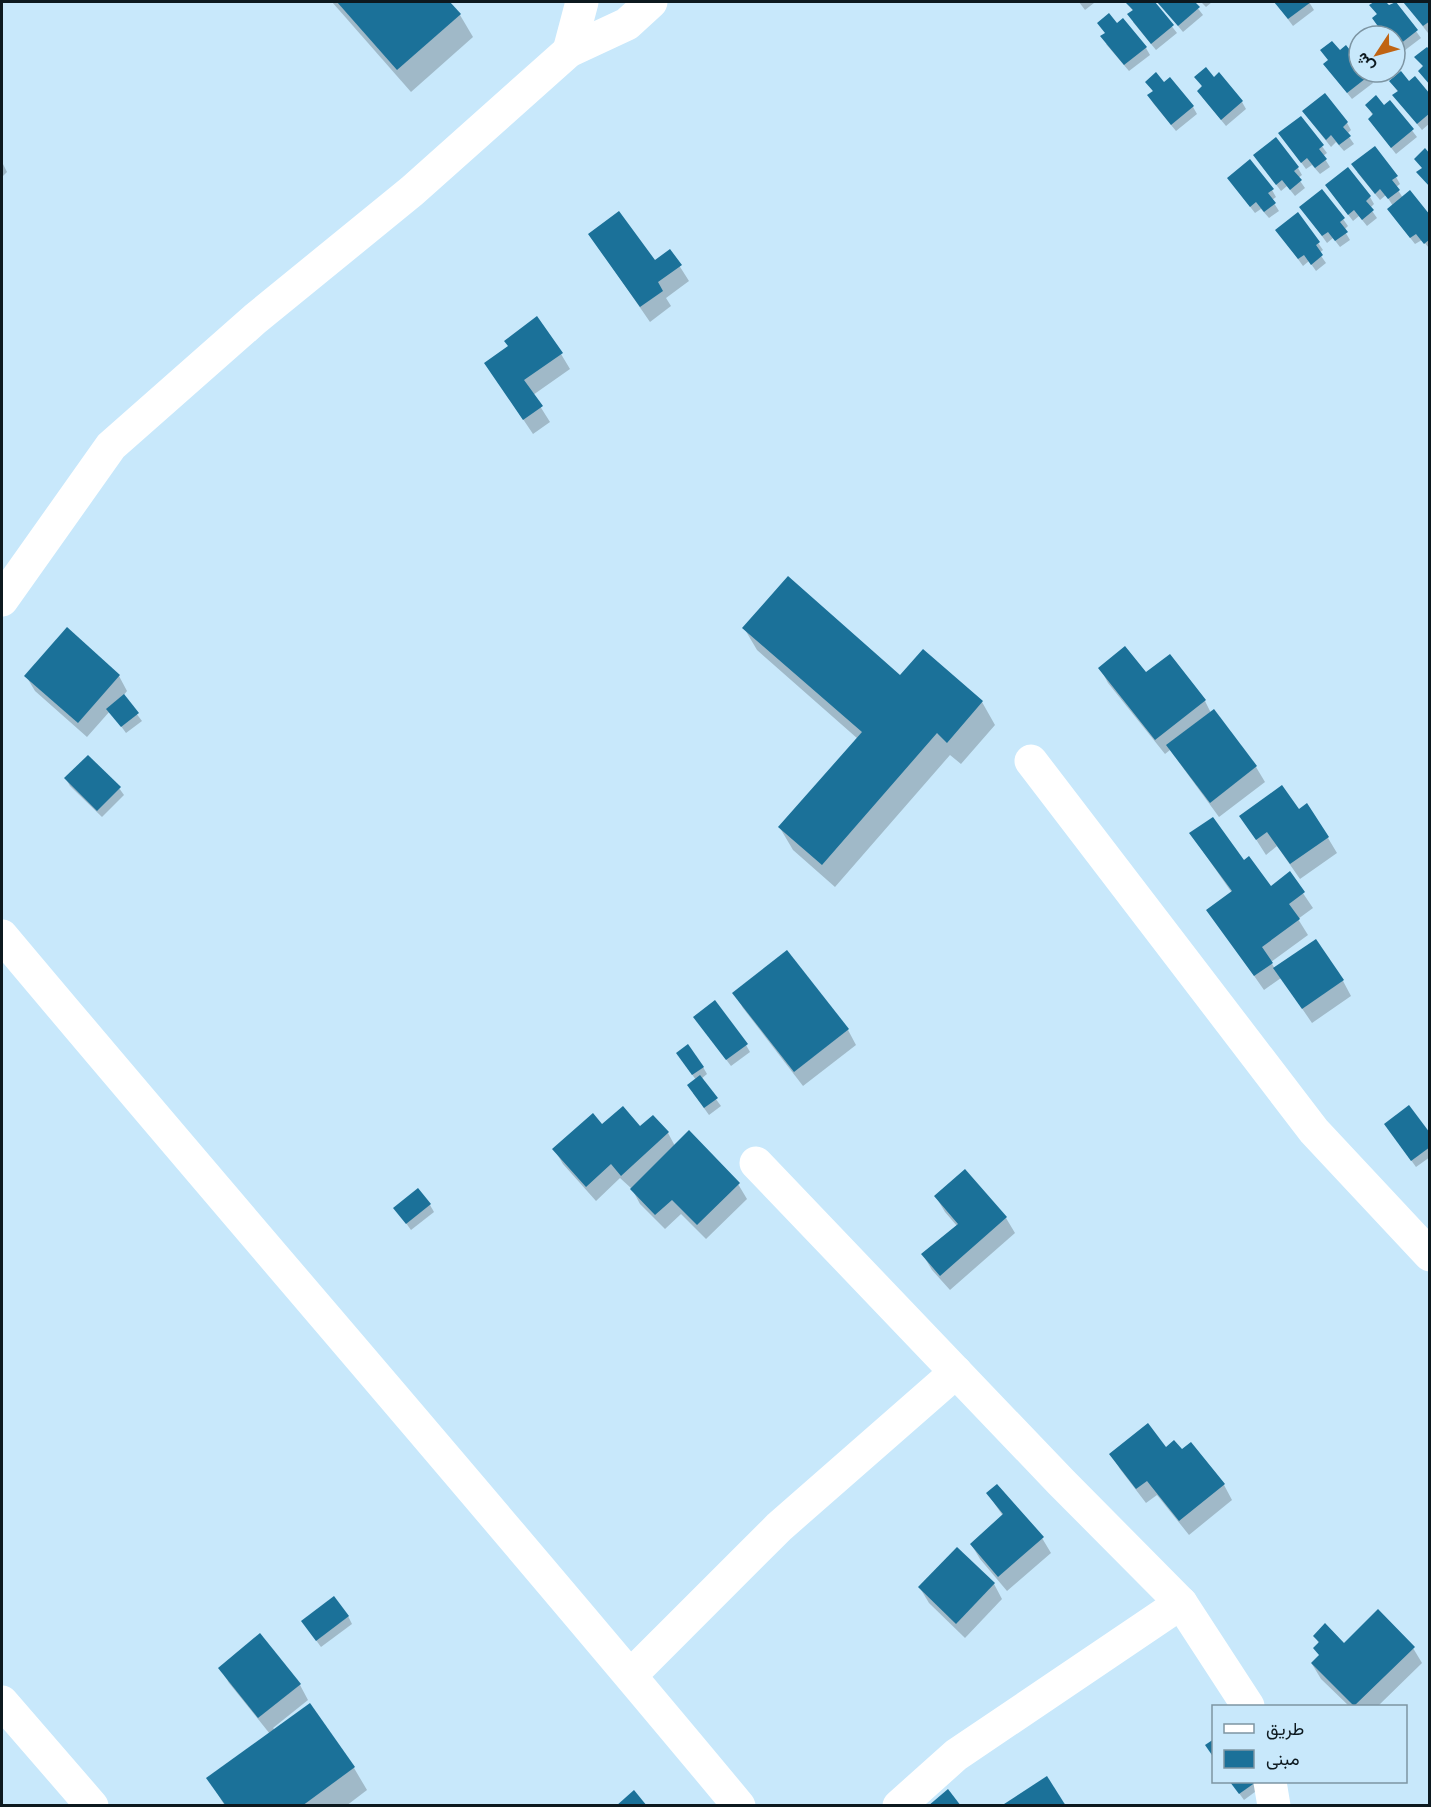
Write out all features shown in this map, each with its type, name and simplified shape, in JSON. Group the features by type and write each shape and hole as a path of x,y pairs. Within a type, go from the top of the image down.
{"street":[{"path":"569,51 582,2"},
{"path":"2,600 111,446 255,319 412,191 569,51 627,24 651,2"},
{"path":"1031,761 1314,1131 1430,1255"},
{"path":"2,936 739,1806"},
{"path":"756,1162 1180,1603 1247,1705"},
{"path":"631,1676 780,1527 956,1371"},
{"path":"899,1806 956,1755 1180,1603"},
{"path":"2,1702 92,1806"},
{"path":"1270,1783 1274,1806"}],"building":[{"path":"337,2 450,2 461,14 397,70"},
{"path":"1125,2 1155,2 1174,25 1151,44 1127,14 1133,10"},
{"path":"1157,2 1195,2 1200,7 1178,26"},
{"path":"1274,2 1311,2 1288,19"},
{"path":"1374,2 1386,2 1389,5 1396,2 1418,30 1407,39 1407,24 1376,24 1372,18 1377,14 1369,5"},
{"path":"1403,2 1430,2 1430,21 1423,26"},
{"path":"1109,13 1117,23 1123,18 1147,47 1124,65 1100,36 1105,33 1097,23"},
{"path":"1332,41 1340,50 1346,45 1347,84 1358,84 1347,93 1323,64 1328,60 1320,50"},
{"path":"1427,47 1430,50 1430,85 1418,71 1423,66 1414,57"},
{"path":"1206,67 1214,77 1219,72 1243,101 1221,120 1197,91 1202,86 1194,77"},
{"path":"1156,72 1164,82 1170,77 1194,106 1171,125 1147,95 1153,91 1145,82"},
{"path":"1415,76 1430,94 1430,113 1417,124 1392,95 1398,91 1392,84 1407,84 1407,78 1409,81"},
{"path":"1325,93 1348,122 1343,127 1351,136 1339,145 1331,135 1326,140 1302,111"},
{"path":"1376,95 1384,105 1390,100 1414,129 1391,148 1368,119 1373,114 1365,105"},
{"path":"1301,116 1324,145 1319,149 1327,159 1315,168 1307,158 1301,163 1278,133"},
{"path":"1276,137 1299,167 1294,171 1302,180 1290,190 1282,180 1276,185 1253,155"},
{"path":"1375,146 1398,176 1392,180 1400,190 1388,199 1380,189 1375,194 1351,164"},
{"path":"1425,148 1430,154 1430,187 1416,172 1422,168 1414,159"},
{"path":"1250,159 1274,189 1268,193 1276,203 1264,212 1256,202 1250,207 1227,178"},
{"path":"1348,167 1371,196 1366,201 1374,210 1362,220 1354,210 1348,215 1325,185"},
{"path":"1322,189 1345,218 1340,222 1348,232 1335,241 1328,232 1322,236 1299,207"},
{"path":"1410,190 1430,215 1430,239 1424,244 1416,234 1410,238 1387,209"},
{"path":"619,211 655,260 670,249 682,265 658,282 663,291 640,307 588,234"},
{"path":"1298,212 1320,242 1316,245 1323,255 1311,265 1304,255 1298,259 1275,230"},
{"path":"537,316 563,353 524,380 543,406 523,420 484,363 508,346 504,341"},
{"path":"788,576 900,675 923,649 983,701 947,743 937,733 822,865 778,827 862,732 742,628"},
{"path":"67,627 120,675 78,723 24,676"},
{"path":"1125,646 1146,672 1170,654 1206,700 1155,740 1098,668"},
{"path":"124,694 139,713 121,727 106,709"},
{"path":"1214,709 1257,766 1210,803 1166,745"},
{"path":"88,755 121,787 97,811 64,778"},
{"path":"1282,785 1299,809 1307,803 1329,837 1290,864 1267,832 1256,840 1239,816"},
{"path":"1213,817 1244,860 1249,856 1271,886 1290,871 1305,892 1289,904 1300,919 1262,947 1273,963 1254,976 1206,910 1232,891 1189,833"},
{"path":"1316,939 1344,980 1302,1009 1273,968"},
{"path":"787,950 849,1029 794,1072 732,993"},
{"path":"715,1000 748,1044 726,1060 693,1017"},
{"path":"688,1044 704,1067 692,1075 676,1053"},
{"path":"700,1075 718,1098 704,1108 687,1085"},
{"path":"1409,1105 1430,1133 1430,1147 1411,1161 1384,1124"},
{"path":"623,1106 640,1126 653,1115 669,1132 621,1176 611,1164 586,1187 552,1149 593,1113 602,1124"},
{"path":"689,1130 740,1183 697,1225 672,1200 655,1215 630,1189"},
{"path":"965,1169 1007,1217 940,1276 921,1254 958,1224 934,1196"},
{"path":"418,1188 431,1204 406,1224 393,1208"},
{"path":"1148,1423 1166,1447 1174,1440 1182,1449 1191,1442 1225,1484 1179,1521 1147,1481 1136,1489 1109,1454"},
{"path":"997,1484 1044,1537 998,1577 970,1544 1003,1514 986,1493"},
{"path":"957,1547 995,1583 956,1624 918,1587"},
{"path":"334,1596 349,1616 316,1641 301,1621"},
{"path":"1378,1609 1415,1647 1353,1705 1311,1663 1319,1655 1313,1648 1319,1642 1313,1636 1325,1623 1344,1643"},
{"path":"260,1633 301,1684 258,1718 218,1668"},
{"path":"310,1703 355,1767 302,1806 226,1806 206,1778"},
{"path":"1212,1740 1212,1755 1205,1745"},
{"path":"1047,1776 1066,1806 1001,1806"},
{"path":"1231,1783 1255,1783 1239,1794"},
{"path":"948,1789 961,1806 928,1806"},
{"path":"634,1790 647,1806 616,1806"}]}
